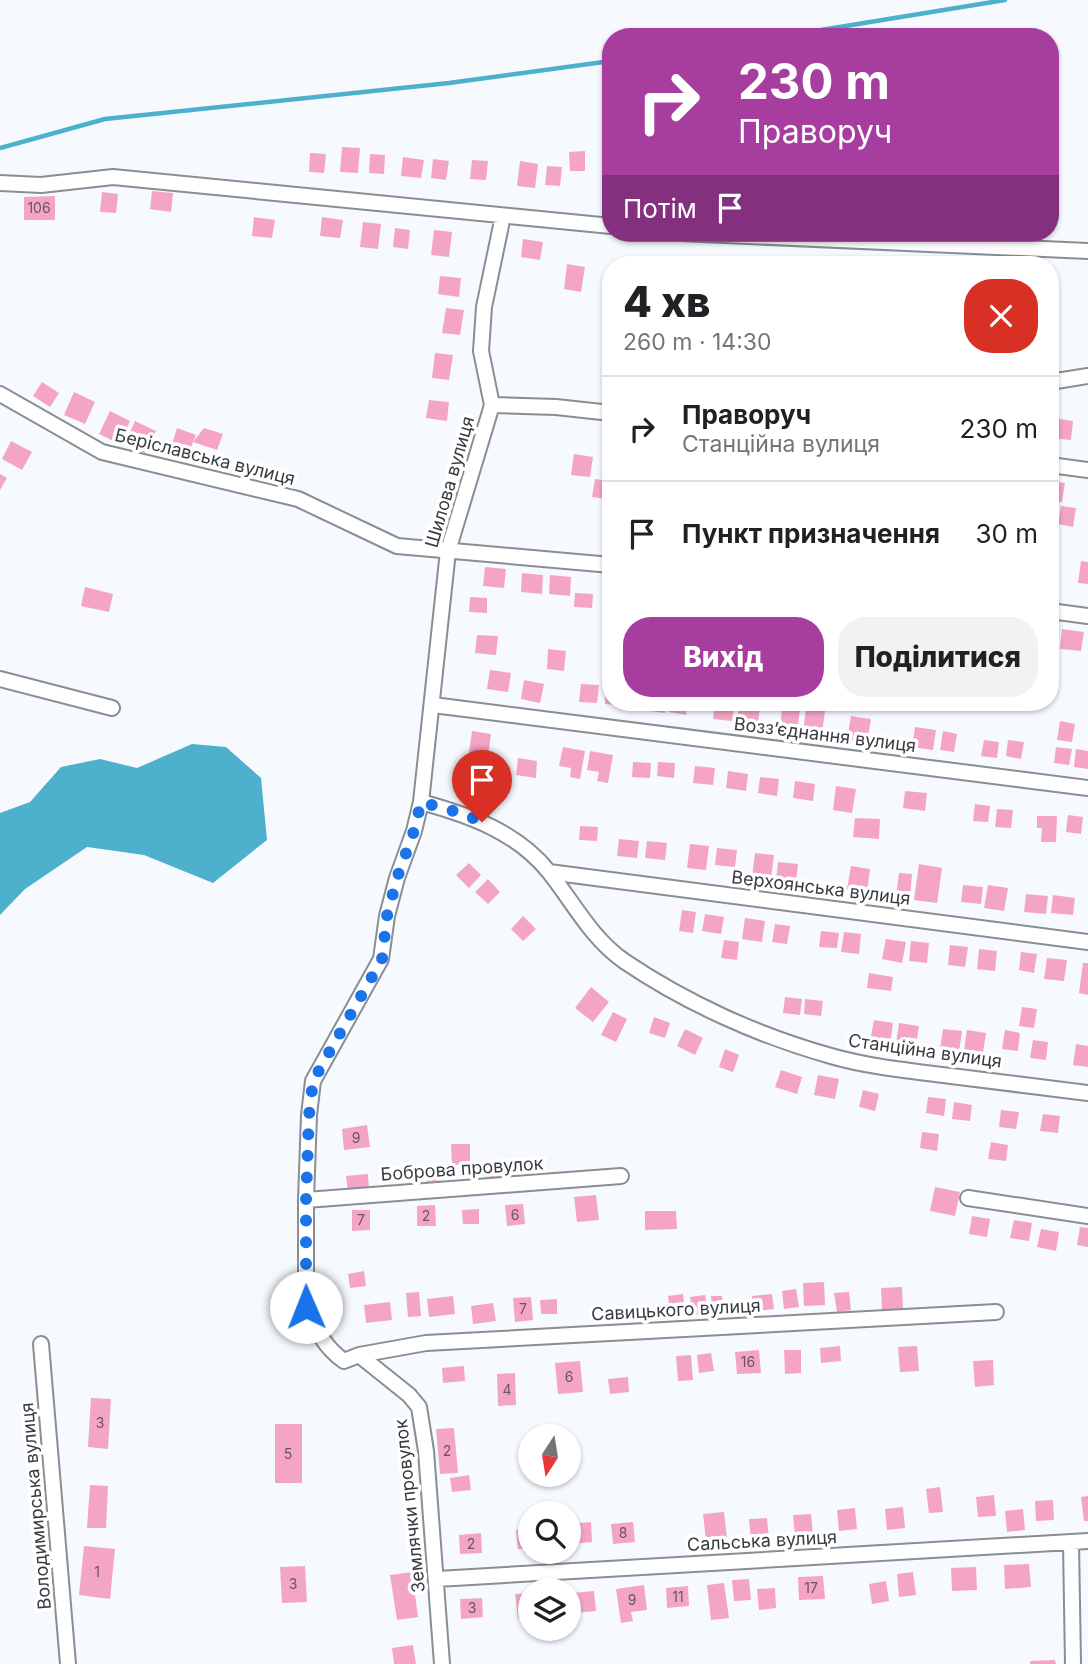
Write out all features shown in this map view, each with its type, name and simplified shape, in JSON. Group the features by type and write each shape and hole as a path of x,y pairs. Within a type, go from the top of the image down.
{"street":[{"path":"0,183 41,185 113,177 602,225"},
{"name":"Шилова вулиця","path":"421,802 449,551 492,405 481,351 484,307 503,216"},
{"path":"884,242 1088,251"},
{"path":"1059,381 1088,376"},
{"name":"Беріславська вулиця","path":"0,394 102,452 298,499 397,546 602,564"},
{"path":"492,405 602,413"},
{"path":"1059,466 1088,470"},
{"path":"1059,612 1088,615"},
{"path":"0,679 112,708"},
{"name":"Возз’єднання вулиця","path":"433,705 1088,788"},
{"name":"Станційна вулиця","path":"421,802 461,813 503,832 529,851 549,872 581,918 622,959 680,995 771,1037 833,1057 900,1070 1088,1093"},
{"name":"Землячки провулок","path":"421,802 387,916 382,959 313,1081 306,1200 306,1307 318,1335 331,1352 344,1361 359,1355 409,1395 419,1407 426,1451 442,1664"},
{"name":"Верхоянська вулиця","path":"549,872 1088,942"},
{"name":"Боброва провулок","path":"306,1200 621,1176"},
{"path":"968,1198 1088,1216"},
{"name":"Савицького вулиця","path":"359,1355 426,1343 996,1312"},
{"name":"Володимирська вулиця","path":"41,1344 68,1664"},
{"name":"Сальська вулиця","path":"437,1579 1088,1541"},
{"path":"1071,1542 1073,1664"}],"water":[{"path":"192,744 226,747 261,778 267,840 213,883 144,855 87,847 25,889 0,915 0,813 30,802 61,767 100,759 137,768"}],"building":[{"path":"342,147 360,148 358,173 340,172"},
{"path":"585,151 585,171 570,171 569,152"},
{"path":"310,153 326,154 324,173 309,172"},
{"path":"370,154 385,155 384,174 369,173"},
{"path":"403,157 424,160 421,178 401,176"},
{"path":"433,159 449,161 446,180 431,178"},
{"path":"472,160 488,161 486,180 470,179"},
{"path":"520,161 538,164 535,188 517,186"},
{"path":"547,166 562,167 560,186 545,185"},
{"path":"152,191 173,193 171,212 150,209"},
{"path":"102,192 118,194 116,213 100,212"},
{"path":"55,196 55,220 24,220 24,197"},
{"path":"254,217 275,220 272,238 252,236"},
{"path":"322,217 343,220 340,238 320,236"},
{"path":"363,222 381,224 378,249 360,247"},
{"path":"395,228 410,230 408,249 393,247"},
{"path":"434,230 452,232 449,257 431,255"},
{"path":"523,239 543,242 540,260 521,257"},
{"path":"567,264 585,267 581,292 564,289"},
{"path":"440,276 461,278 459,297 438,294"},
{"path":"446,308 464,310 460,335 442,333"},
{"path":"435,353 453,355 449,380 432,378"},
{"path":"42,382 59,393 50,407 33,396"},
{"path":"74,392 95,402 85,424 64,415"},
{"path":"429,400 449,402 447,421 426,418"},
{"path":"110,411 130,421 120,444 99,434"},
{"path":"1059,419 1073,421 1071,440 1059,439"},
{"path":"135,421 156,431 145,453 125,444"},
{"path":"177,428 196,435 190,450 172,444"},
{"path":"204,428 223,434 217,450 193,442"},
{"path":"11,441 32,452 22,470 2,459"},
{"path":"574,454 593,457 590,477 571,475"},
{"path":"0,474 7,478 0,490"},
{"path":"595,479 602,480 602,498 592,497"},
{"path":"1059,482 1065,483 1062,502 1059,502"},
{"path":"1061,506 1076,508 1073,527 1059,524"},
{"path":"1081,561 1088,562 1088,584 1078,583"},
{"path":"485,567 506,569 504,588 483,586"},
{"path":"522,573 543,575 542,594 521,592"},
{"path":"550,575 571,577 570,596 549,594"},
{"path":"85,587 113,594 109,612 81,606"},
{"path":"575,593 593,594 592,608 574,607"},
{"path":"470,597 487,598 487,613 469,612"},
{"path":"1062,629 1084,632 1081,651 1060,649"},
{"path":"477,635 498,636 496,655 475,653"},
{"path":"548,649 566,651 564,671 547,669"},
{"path":"490,670 511,673 508,692 487,689"},
{"path":"524,680 544,684 540,703 521,699"},
{"path":"581,684 599,685 597,703 579,702"},
{"path":"669,711 687,711 686,715"},
{"path":"714,711 734,711 732,721 713,719"},
{"path":"738,711 759,711 758,724 737,722"},
{"path":"782,711 800,711 797,732 780,730"},
{"path":"806,711 825,711 822,735 803,733"},
{"path":"851,716 871,719 867,743 847,740"},
{"path":"1060,721 1075,724 1072,742 1057,740"},
{"path":"915,727 936,730 933,750 912,747"},
{"path":"472,731 491,734 488,756 469,753"},
{"path":"943,731 957,734 954,752 940,750"},
{"path":"984,740 999,742 997,758 981,756"},
{"path":"1008,740 1024,742 1021,759 1006,756"},
{"path":"563,747 585,751 580,779 570,777 571,768 559,766"},
{"path":"1056,747 1072,749 1069,765 1054,763"},
{"path":"1076,749 1088,751 1088,769 1074,767"},
{"path":"590,751 613,755 608,783 597,781 599,772 587,770"},
{"path":"518,758 537,761 536,778 516,775"},
{"path":"633,762 651,763 650,778 632,777"},
{"path":"658,762 675,763 674,778 657,776"},
{"path":"695,766 715,768 713,785 693,783"},
{"path":"728,771 748,774 746,791 726,788"},
{"path":"760,777 779,779 777,796 758,793"},
{"path":"795,781 815,784 813,801 793,798"},
{"path":"836,786 856,789 852,813 833,810"},
{"path":"905,791 927,793 925,811 903,808"},
{"path":"975,804 990,806 988,822 973,821"},
{"path":"997,809 1013,810 1011,828 995,827"},
{"path":"1068,815 1083,817 1081,834 1066,832"},
{"path":"1037,816 1057,816 1056,842 1041,842 1042,828 1037,828"},
{"path":"855,818 880,819 879,839 853,837"},
{"path":"580,826 598,827 597,841 579,840"},
{"path":"619,839 639,841 637,858 617,856"},
{"path":"647,841 667,843 665,860 645,858"},
{"path":"690,844 709,846 706,870 687,868"},
{"path":"717,848 737,850 735,867 715,865"},
{"path":"755,853 774,855 771,879 752,877"},
{"path":"778,862 798,864 796,881 776,879"},
{"path":"469,863 481,875 469,888 456,875"},
{"path":"919,864 942,868 937,903 914,900"},
{"path":"851,866 870,869 867,892 847,889"},
{"path":"899,873 912,874 910,897 896,896"},
{"path":"488,879 500,892 488,904 475,892"},
{"path":"963,885 983,887 981,904 961,902"},
{"path":"988,885 1008,888 1004,911 984,908"},
{"path":"1026,894 1048,896 1046,914 1024,912"},
{"path":"1053,895 1075,898 1073,915 1051,913"},
{"path":"682,910 696,912 693,933 679,931"},
{"path":"705,914 724,917 721,934 702,931"},
{"path":"523,916 536,929 523,941 511,929"},
{"path":"745,918 765,921 762,942 742,939"},
{"path":"775,924 790,926 787,944 772,942"},
{"path":"821,931 839,933 837,948 819,947"},
{"path":"844,932 861,934 859,954 841,952"},
{"path":"886,939 906,942 902,963 882,959"},
{"path":"724,940 739,942 737,960 721,958"},
{"path":"911,941 929,943 927,963 909,961"},
{"path":"950,945 968,947 965,967 948,965"},
{"path":"979,949 997,951 995,971 977,969"},
{"path":"1021,952 1037,954 1034,973 1019,970"},
{"path":"1047,958 1067,960 1064,981 1044,979"},
{"path":"1083,963 1088,963 1088,995 1079,993"},
{"path":"869,973 893,977 891,991 867,988"},
{"path":"591,987 609,1002 593,1022 575,1008"},
{"path":"785,997 802,999 800,1015 783,1013"},
{"path":"805,999 823,1001 821,1016 804,1014"},
{"path":"1022,1007 1037,1009 1034,1028 1019,1026"},
{"path":"613,1012 627,1019 616,1042 601,1035"},
{"path":"654,1017 670,1023 665,1038 649,1033"},
{"path":"874,1020 893,1023 890,1044 870,1041"},
{"path":"899,1023 919,1026 916,1047 896,1044"},
{"path":"685,1029 703,1038 695,1055 677,1046"},
{"path":"943,1029 962,1031 959,1052 940,1049"},
{"path":"967,1030 986,1033 983,1053 964,1050"},
{"path":"1005,1030 1020,1033 1018,1051 1002,1049"},
{"path":"1033,1040 1048,1042 1046,1060 1030,1058"},
{"path":"1076,1044 1088,1046 1088,1067 1073,1065"},
{"path":"725,1049 739,1055 733,1072 719,1067"},
{"path":"781,1070 802,1077 797,1094 775,1087"},
{"path":"818,1075 839,1079 835,1099 814,1095"},
{"path":"863,1090 879,1094 875,1111 859,1107"},
{"path":"928,1097 946,1099 944,1116 926,1113"},
{"path":"954,1102 972,1105 970,1121 952,1119"},
{"path":"1001,1110 1019,1112 1016,1129 999,1127"},
{"path":"1043,1114 1060,1116 1058,1133 1040,1131"},
{"path":"367,1125 370,1147 344,1150 342,1129"},
{"path":"922,1132 939,1134 937,1151 920,1148"},
{"path":"991,1142 1008,1145 1006,1161 988,1159"},
{"path":"451,1144 470,1144 470,1164 452,1165"},
{"path":"441,1165 443,1180 427,1182 425,1167"},
{"path":"500,1166 502,1181 486,1183 484,1169"},
{"path":"368,1174 369,1190 348,1192 346,1176"},
{"path":"935,1187 960,1192 955,1216 930,1211"},
{"path":"596,1195 599,1220 577,1222 574,1197"},
{"path":"523,1204 525,1224 507,1226 505,1205"},
{"path":"435,1205 436,1226 417,1226 417,1206"},
{"path":"479,1209 479,1224 463,1224 462,1210"},
{"path":"352,1210 370,1210 370,1230 352,1231"},
{"path":"645,1211 676,1211 677,1229 645,1230"},
{"path":"972,1216 990,1219 987,1237 969,1234"},
{"path":"1014,1220 1032,1223 1029,1241 1010,1238"},
{"path":"1080,1227 1088,1228 1088,1247 1077,1245"},
{"path":"1041,1229 1059,1232 1056,1251 1037,1247"},
{"path":"364,1271 366,1286 350,1288 348,1274"},
{"path":"824,1282 825,1305 804,1306 803,1283"},
{"path":"902,1287 903,1309 882,1310 881,1288"},
{"path":"796,1289 799,1307 784,1309 782,1291"},
{"path":"419,1292 421,1316 408,1317 406,1293"},
{"path":"849,1292 851,1310 837,1312 834,1293"},
{"path":"683,1294 685,1312 670,1314 668,1296"},
{"path":"772,1294 774,1309 754,1311 752,1296"},
{"path":"705,1295 708,1313 693,1315 690,1297"},
{"path":"453,1296 455,1314 429,1317 427,1299"},
{"path":"711,1296 722,1296 723,1311 712,1311"},
{"path":"531,1297 533,1320 515,1322 513,1298"},
{"path":"557,1299 557,1314 541,1314 540,1300"},
{"path":"390,1302 392,1320 366,1323 364,1305"},
{"path":"493,1303 496,1321 473,1324 471,1306"},
{"path":"840,1346 841,1361 821,1363 820,1348"},
{"path":"917,1346 919,1371 900,1372 898,1347"},
{"path":"759,1350 761,1373 737,1374 735,1352"},
{"path":"784,1350 801,1350 801,1373 785,1374"},
{"path":"711,1353 714,1371 699,1373 697,1355"},
{"path":"691,1355 693,1380 678,1381 676,1356"},
{"path":"993,1360 994,1385 975,1387 973,1361"},
{"path":"580,1361 583,1392 558,1394 555,1363"},
{"path":"464,1366 465,1381 443,1383 442,1368"},
{"path":"515,1373 516,1405 498,1406 497,1374"},
{"path":"628,1377 629,1392 610,1394 608,1379"},
{"path":"91,1398 111,1399 108,1449 88,1447"},
{"path":"275,1424 302,1424 302,1483 275,1483"},
{"path":"454,1428 458,1473 440,1474 436,1429"},
{"path":"469,1475 471,1490 452,1492 450,1478"},
{"path":"90,1485 108,1486 106,1528 87,1528"},
{"path":"940,1487 943,1512 929,1513 926,1489"},
{"path":"994,1495 996,1516 978,1517 976,1497"},
{"path":"1088,1496 1088,1521 1084,1521 1081,1497"},
{"path":"1053,1500 1054,1520 1036,1521 1035,1501"},
{"path":"903,1507 905,1528 887,1530 885,1509"},
{"path":"855,1508 857,1529 839,1531 837,1510"},
{"path":"1023,1509 1025,1530 1007,1532 1005,1511"},
{"path":"724,1512 727,1538 706,1541 703,1514"},
{"path":"811,1514 813,1535 795,1536 793,1515"},
{"path":"767,1518 769,1539 751,1540 749,1519"},
{"path":"591,1522 592,1542 581,1543 581,1523"},
{"path":"633,1522 635,1542 613,1544 611,1524"},
{"path":"481,1533 482,1553 460,1554 459,1535"},
{"path":"84,1546 115,1549 110,1599 79,1595"},
{"path":"1029,1564 1031,1587 1005,1589 1004,1565"},
{"path":"305,1566 307,1602 282,1603 280,1567"},
{"path":"976,1567 977,1590 952,1591 951,1568"},
{"path":"412,1572 418,1617 397,1620 390,1575"},
{"path":"913,1572 916,1595 899,1597 897,1574"},
{"path":"823,1576 825,1599 799,1600 798,1577"},
{"path":"749,1579 751,1600 734,1601 732,1580"},
{"path":"886,1581 889,1601 872,1604 869,1584"},
{"path":"724,1583 729,1618 711,1620 707,1585"},
{"path":"644,1585 647,1610 631,1612 633,1621 621,1623 616,1589"},
{"path":"688,1586 689,1606 667,1608 666,1588"},
{"path":"775,1588 776,1608 759,1610 757,1589"},
{"path":"594,1591 596,1611 581,1612 581,1592"},
{"path":"515,1594 518,1594 518,1618"},
{"path":"482,1598 483,1617 461,1619 460,1599"},
{"path":"413,1645 416,1664 394,1664 392,1648"},
{"path":"1055,1660 1056,1664 1030,1664 1030,1661"}],"waterway":[{"path":"833,28 1005,0"},
{"path":"0,148 105,119 449,83 602,62"}],"route":[{"path":"306,1307 306,1200 313,1081 382,959 387,916 421,802 482,822"}]}
